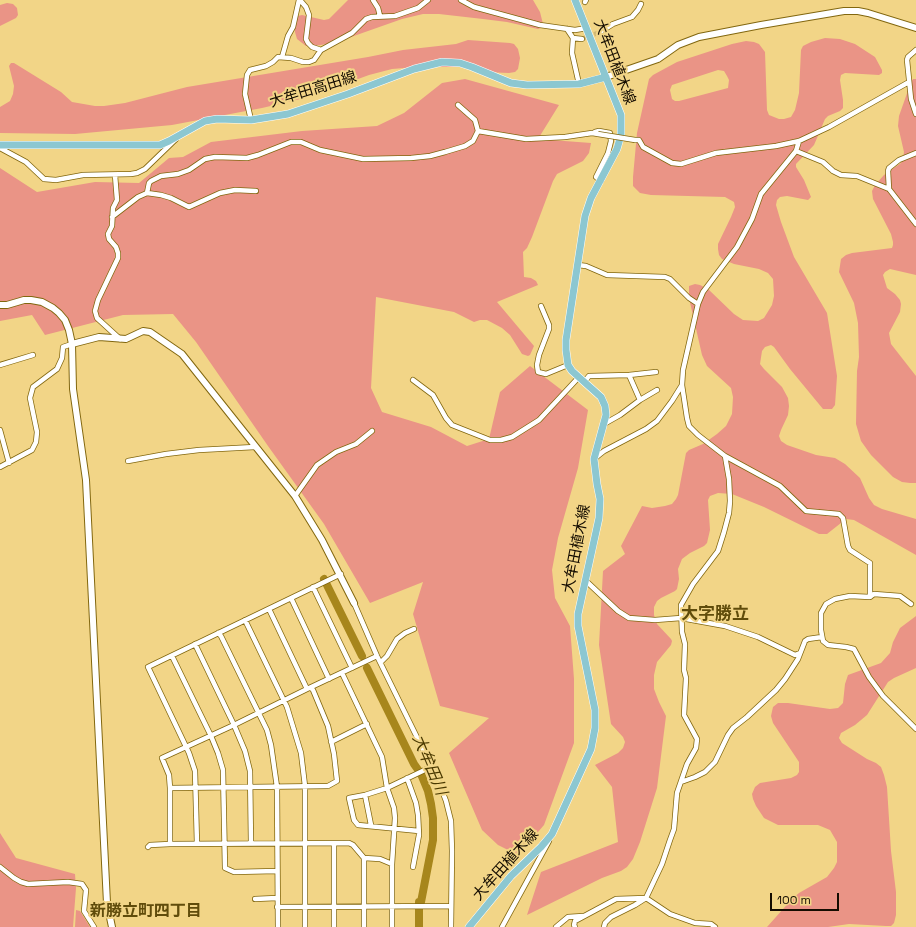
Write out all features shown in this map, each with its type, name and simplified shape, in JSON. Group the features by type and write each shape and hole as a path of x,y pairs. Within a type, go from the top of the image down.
{"main road":[{"name":"大牟田植木線","path":"469,927 511,876 541,847 552,834 557,819 591,749 595,728 595,710 578,626 578,614 599,518 600,499 594,459 606,416 601,397 568,365 566,340 585,216 591,198 617,149 621,134 621,115 575,0"},
{"name":"大牟田高田線","path":"0,145 160,145 205,121 217,119 251,120 288,114 348,94 414,69 442,62 460,63 472,66 511,83 527,85 579,84 606,77"}],"street":[{"path":"282,57 288,36 293,27 299,0 306,6 309,15 306,39 312,47 322,50"},
{"path":"373,0 378,8 380,16"},
{"path":"251,120 245,94 248,73 253,69 266,66 278,57 309,62 314,60 322,50 352,33 366,19 380,16 396,16 418,8 428,0"},
{"path":"461,0 474,7 540,26 567,30 587,28"},
{"path":"600,32 613,24 632,17 641,4"},
{"path":"606,77 658,59 678,45 699,36 775,22 858,11 916,28"},
{"path":"567,30 573,38 572,53 579,84"},
{"path":"573,38 582,39"},
{"path":"916,50 908,57 907,60 911,99 916,114"},
{"path":"592,133 639,140 643,147 672,163 681,164 716,153 754,150 799,141 830,127 909,82"},
{"path":"147,193 151,180 161,176 178,174 189,170 205,159 246,158 291,142 301,142 320,150 363,159 430,156 465,146 473,141 478,132 476,120 458,105"},
{"path":"478,132 526,139 565,137 599,131 610,133 611,141 608,152 596,177 601,181"},
{"path":"0,148 26,162 44,179 56,180 83,175 131,174 145,169 180,135"},
{"path":"799,141 796,151 761,194 752,219 737,247 703,292 698,304 683,370 682,385 687,418 690,426 698,435 725,456 780,486 806,511 840,514 843,518 850,550 870,564 870,597"},
{"path":"796,151 823,162 833,171 841,175 857,176 889,189 916,224"},
{"path":"889,189 889,168 899,160 916,153"},
{"path":"115,175 117,200 113,208 112,226 108,234 109,239 116,247 118,258 98,300 95,311 97,318 121,339"},
{"path":"112,217 138,197 147,193 161,194 189,207 220,193 235,190 256,191"},
{"path":"578,265 586,266 607,275 670,279 689,298 698,304"},
{"path":"0,305 6,305 24,300 42,302 53,308 65,320 72,344 73,389 86,480 107,903 112,927"},
{"path":"541,306 549,325 549,329 539,355 537,365 538,372 546,374 568,365"},
{"path":"0,467 32,450 36,442 36,424 30,398 33,387 57,369 62,358 63,347 99,337 126,339 143,331 150,332 176,349 187,359 295,496 322,540 354,603 377,656 431,767 446,800 451,821 451,927"},
{"path":"0,366 33,355"},
{"path":"413,380 433,395 446,418 452,425 490,440 501,440 512,437 539,420 582,379 589,376 629,375 656,372"},
{"path":"629,375 640,400"},
{"path":"594,459 604,451 646,429 657,421 682,385"},
{"path":"604,424 657,390"},
{"path":"0,430 9,463"},
{"path":"295,496 317,465 336,452 356,444 372,431"},
{"path":"128,461 199,450 255,447"},
{"path":"604,927 605,923 611,917 646,898 662,864 674,829 677,793 687,764 696,748 697,739 684,715 686,678 684,670 685,644 682,632 681,605 693,584 718,551 727,520 730,501 729,478 725,456"},
{"path":"197,844 195,771 186,747 148,667 340,574"},
{"path":"586,581 618,611 629,618 655,620 681,618 725,626 758,637 795,655 800,653"},
{"path":"313,587 352,668"},
{"path":"911,604 900,596 874,594 870,597 850,596 835,599 826,604 821,613 823,641 828,645 854,649 869,677 883,696 916,729"},
{"path":"291,598 329,679"},
{"path":"170,788 328,786 337,780 328,726 321,707 313,690 309,688 269,609"},
{"path":"245,620 291,716 300,747 305,786 305,927"},
{"path":"381,662 387,656 397,639 414,629"},
{"path":"218,633 222,636 267,730 271,745 277,787 278,927"},
{"path":"681,782 705,772 715,762 733,728 776,690 794,666 805,642 808,639 822,637"},
{"path":"195,644 245,751 250,771 250,844"},
{"path":"172,656 211,736 223,770 225,868 234,872 277,871"},
{"path":"170,844 169,775 162,758 377,656"},
{"path":"342,673 382,757 387,788 394,808 392,927"},
{"path":"331,742 367,724"},
{"path":"419,831 358,825 354,820 349,798 387,788 431,767"},
{"path":"407,778 416,803 419,831 413,867"},
{"path":"364,795 370,826"},
{"path":"502,927 541,857 551,837 557,819"},
{"path":"148,846 170,844 224,845 349,843 353,845 364,858 364,927"},
{"path":"334,844 334,927"},
{"path":"364,858 380,859 392,864"},
{"path":"0,867 14,878 28,884 68,882 82,884 86,890 84,911 94,927"},
{"path":"255,899 277,898"},
{"path":"575,927 575,921 616,899 646,898 670,914 695,925 711,924 715,927"},
{"path":"277,907 451,906"},
{"path":"556,927 568,917 584,916"}],"shaded area":[{"path":"348,0 533,0 540,12 543,24 541,28 538,29 507,22 439,14 423,14 402,19 334,43 306,46 297,39 295,22 298,16 302,15 324,20 329,19"},
{"path":"7,3 13,4 17,8 18,15 16,18 0,26 0,5"},
{"path":"825,38 840,39 855,44 875,57 882,70 882,73 879,75 845,73 841,75 840,80 843,108 825,119 814,145 796,164 796,167 804,180 811,197 808,200 787,196 780,197 777,200 776,205 794,257 827,313 837,376 835,405 832,409 823,409 771,345 765,347 762,351 760,364 782,387 788,398 788,415 779,436 781,441 787,445 816,455 835,458 845,464 860,478 869,498 874,505 882,509 916,519 916,555 854,520 846,519 827,534 819,534 764,507 732,494 718,493 710,496 708,500 710,530 707,543 682,559 678,569 679,579 677,589 657,601 654,607 654,615 657,624 672,641 671,645 657,662 654,675 654,689 666,716 657,788 633,859 627,867 621,871 602,878 527,915 541,872 618,842 612,787 595,765 618,753 623,748 625,742 623,737 611,724 599,645 603,571 625,554 621,546 642,506 652,508 672,504 678,495 686,453 689,450 703,444 717,434 726,426 732,414 733,397 731,388 707,366 702,355 689,298 689,286 695,284 708,289 734,314 743,320 758,321 764,318 772,305 774,296 773,279 768,273 759,269 734,264 722,259 719,255 718,244 735,207 734,202 725,197 651,195 640,193 633,186 637,133 649,79 653,75 677,62 732,44 746,41 754,42 759,44 765,52 767,110 769,115 779,119 784,119 791,117 795,110 799,93 801,50 803,46","holes":["718,70 724,71 729,80 728,88 679,101 672,99 670,90 672,85"]},
{"path":"468,40 514,44 518,49 520,58 518,69 515,72 509,73 483,72 460,67 417,67 392,69 369,75 309,97 262,108 172,125 75,134 0,133 0,107 10,101 13,94 14,86 9,66 11,63 14,63 61,92 72,102 104,106 125,103 187,87 403,50 456,44"},
{"path":"465,79 559,105 538,139 591,143 589,153 583,161 557,174 532,237 527,248 523,252 524,277 531,278 536,281 538,285 497,302 534,346 530,355 528,356 522,354 510,335 502,328 487,320 474,322 454,312 376,297 371,388 382,412 431,427 467,446 489,439 500,392 530,366 588,410 578,468 558,538 552,570 555,598 570,626 574,679 574,743 544,825 525,847 510,860 506,849 498,845 482,830 449,753 489,718 440,706 413,614 423,582 370,603 324,524 196,342 173,314 123,315 45,335 32,315 0,321 0,168 37,192 95,182 139,183 169,158 183,157 211,142 302,131 377,126 404,113 442,83"},
{"path":"913,79 916,79 916,275 890,269 883,275 887,288 895,294 900,300 901,304 900,312 889,333 891,344 916,376 916,483 910,483 902,482 893,477 871,455 861,441 856,424 857,371 859,357 858,323 854,303 839,272 841,259 846,255 892,248 893,242 891,234 873,199 872,191 884,175 901,163 903,158 904,152 898,126 899,116"},
{"path":"916,616 916,668 888,682 867,715 855,725 841,733 839,738 842,743 881,767 884,775 887,787 891,851 896,892 896,915 894,923 891,926 849,924 828,927 767,927 799,893 827,877 837,862 837,842 830,830 818,825 778,825 764,818 753,799 752,794 755,787 760,783 791,778 799,772 799,762 773,723 771,716 773,707 778,703 788,703 830,709 838,708 843,703 845,684 848,675 881,663 890,653 893,642 900,628"},
{"path":"0,833 16,858 75,874 76,888 73,927 0,927"},
{"path":"76,910 80,911 90,927 75,927"}],"waterway":[{"name":"大牟田川","path":"324,579 362,656"},
{"name":"大牟田川","path":"367,668 414,764 421,774 428,791 431,804 433,818 433,840 421,902 419,902 419,927"}],"tunnel":[{"path":"582,39 600,32"}],"district":[{"name":"大字勝立","path":"715,614"},
{"name":"新勝立町四丁目","path":"146,912"}]}
